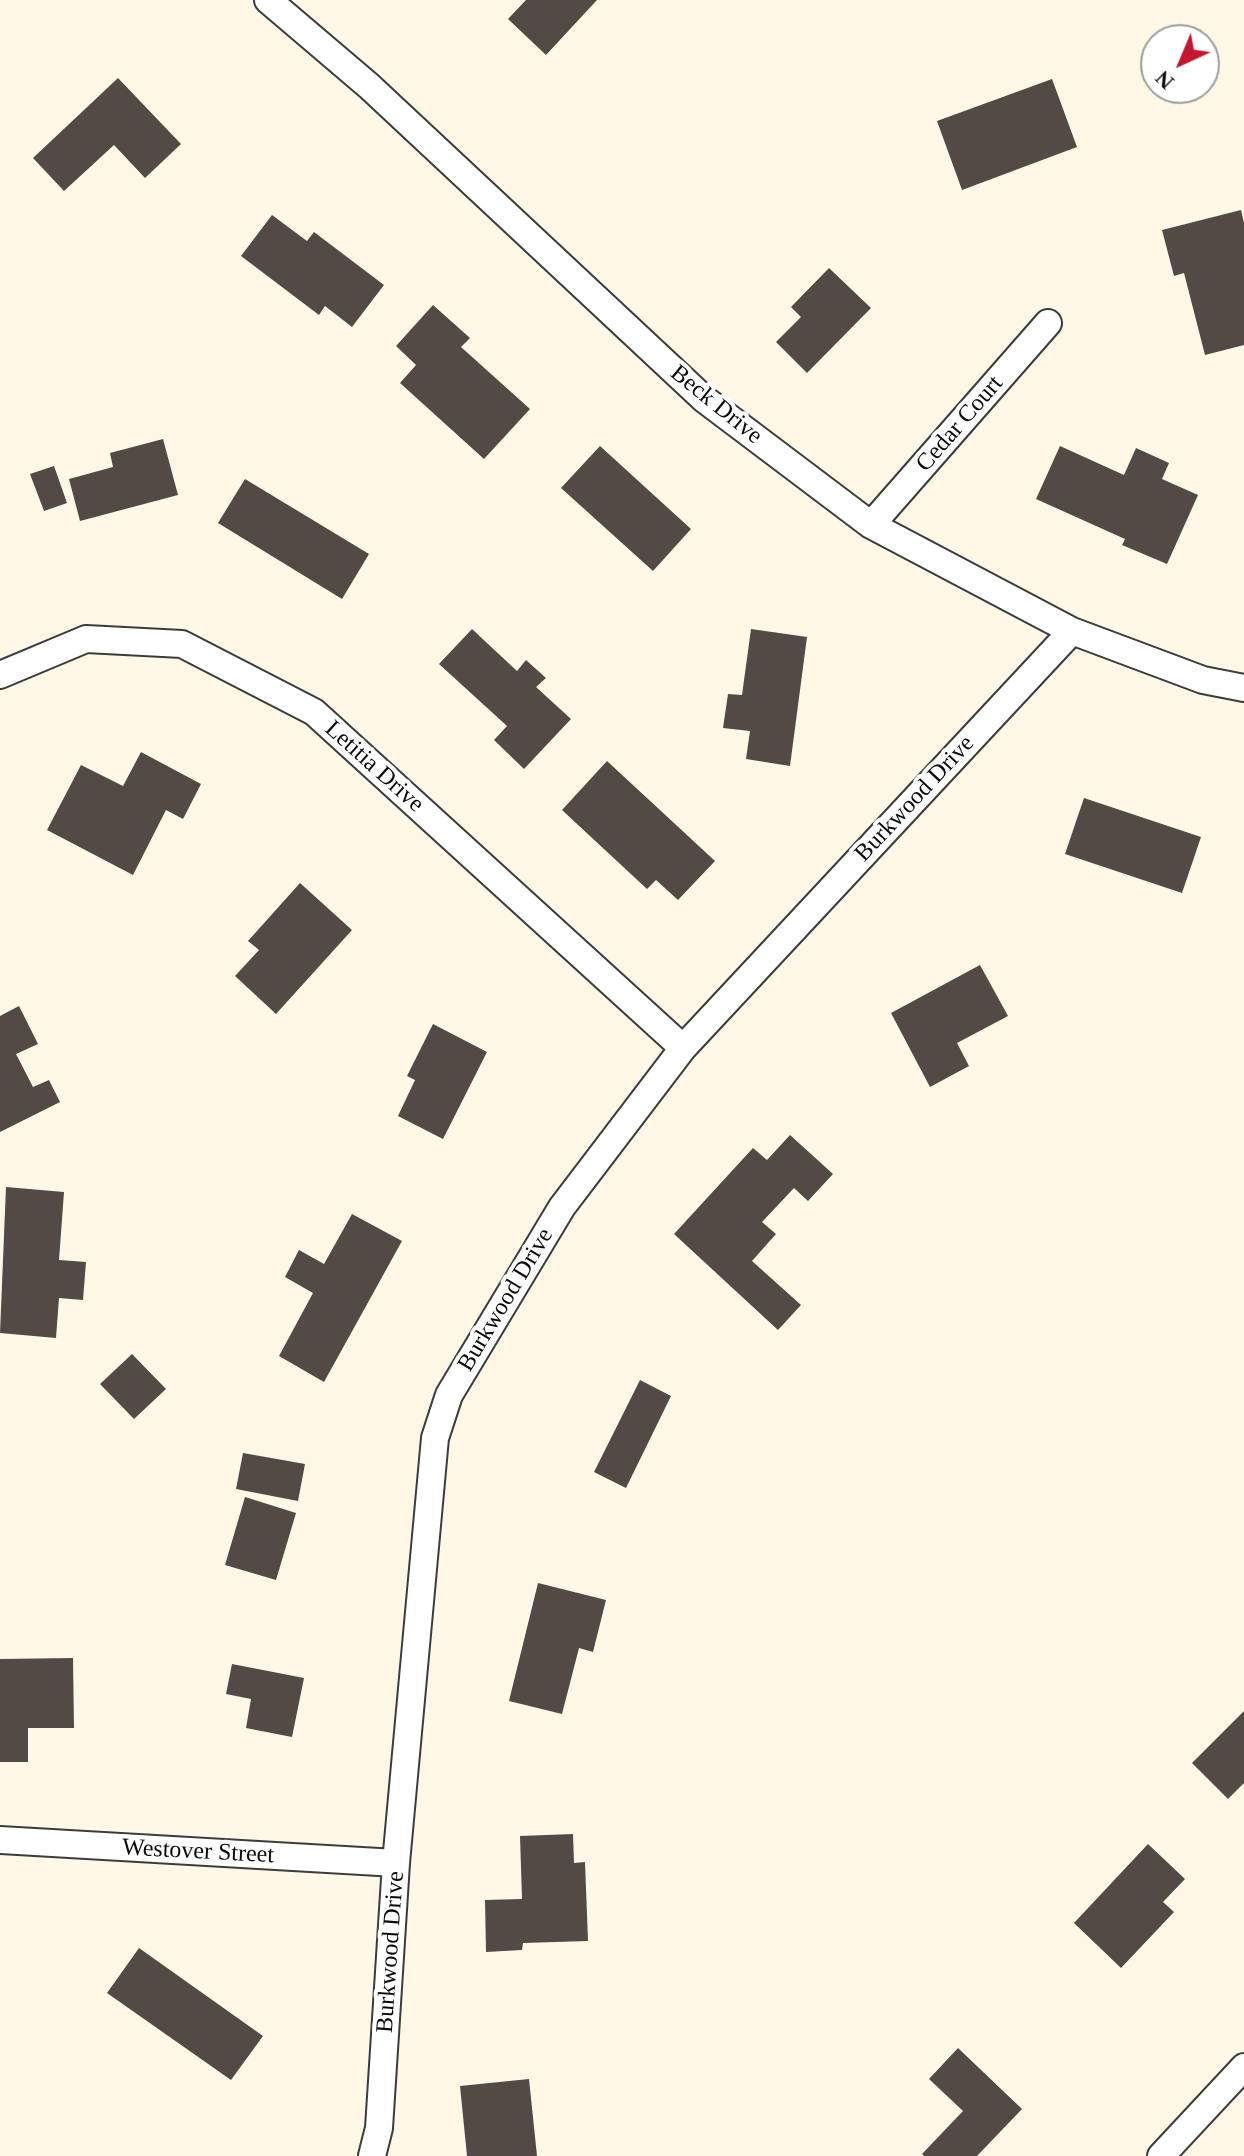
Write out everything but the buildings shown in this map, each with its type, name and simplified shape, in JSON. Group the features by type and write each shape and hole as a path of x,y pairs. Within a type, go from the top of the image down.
{"street":[{"name":"Beck Drive","path":"268,0 369,86 704,399 871,525 1072,631 1203,680 1244,688"},
{"name":"Cedar Court","path":"871,525 1048,323"},
{"name":"Burkwood Drive","path":"372,2156 379,2128 396,1863 435,1438 449,1395 562,1207 683,1048 1072,631"},
{"name":"Letitia Drive","path":"0,675 86,639 182,644 314,712 683,1048"},
{"name":"Westover Street","path":"0,1840 396,1863"},
{"path":"1161,2156 1244,2067"}]}
